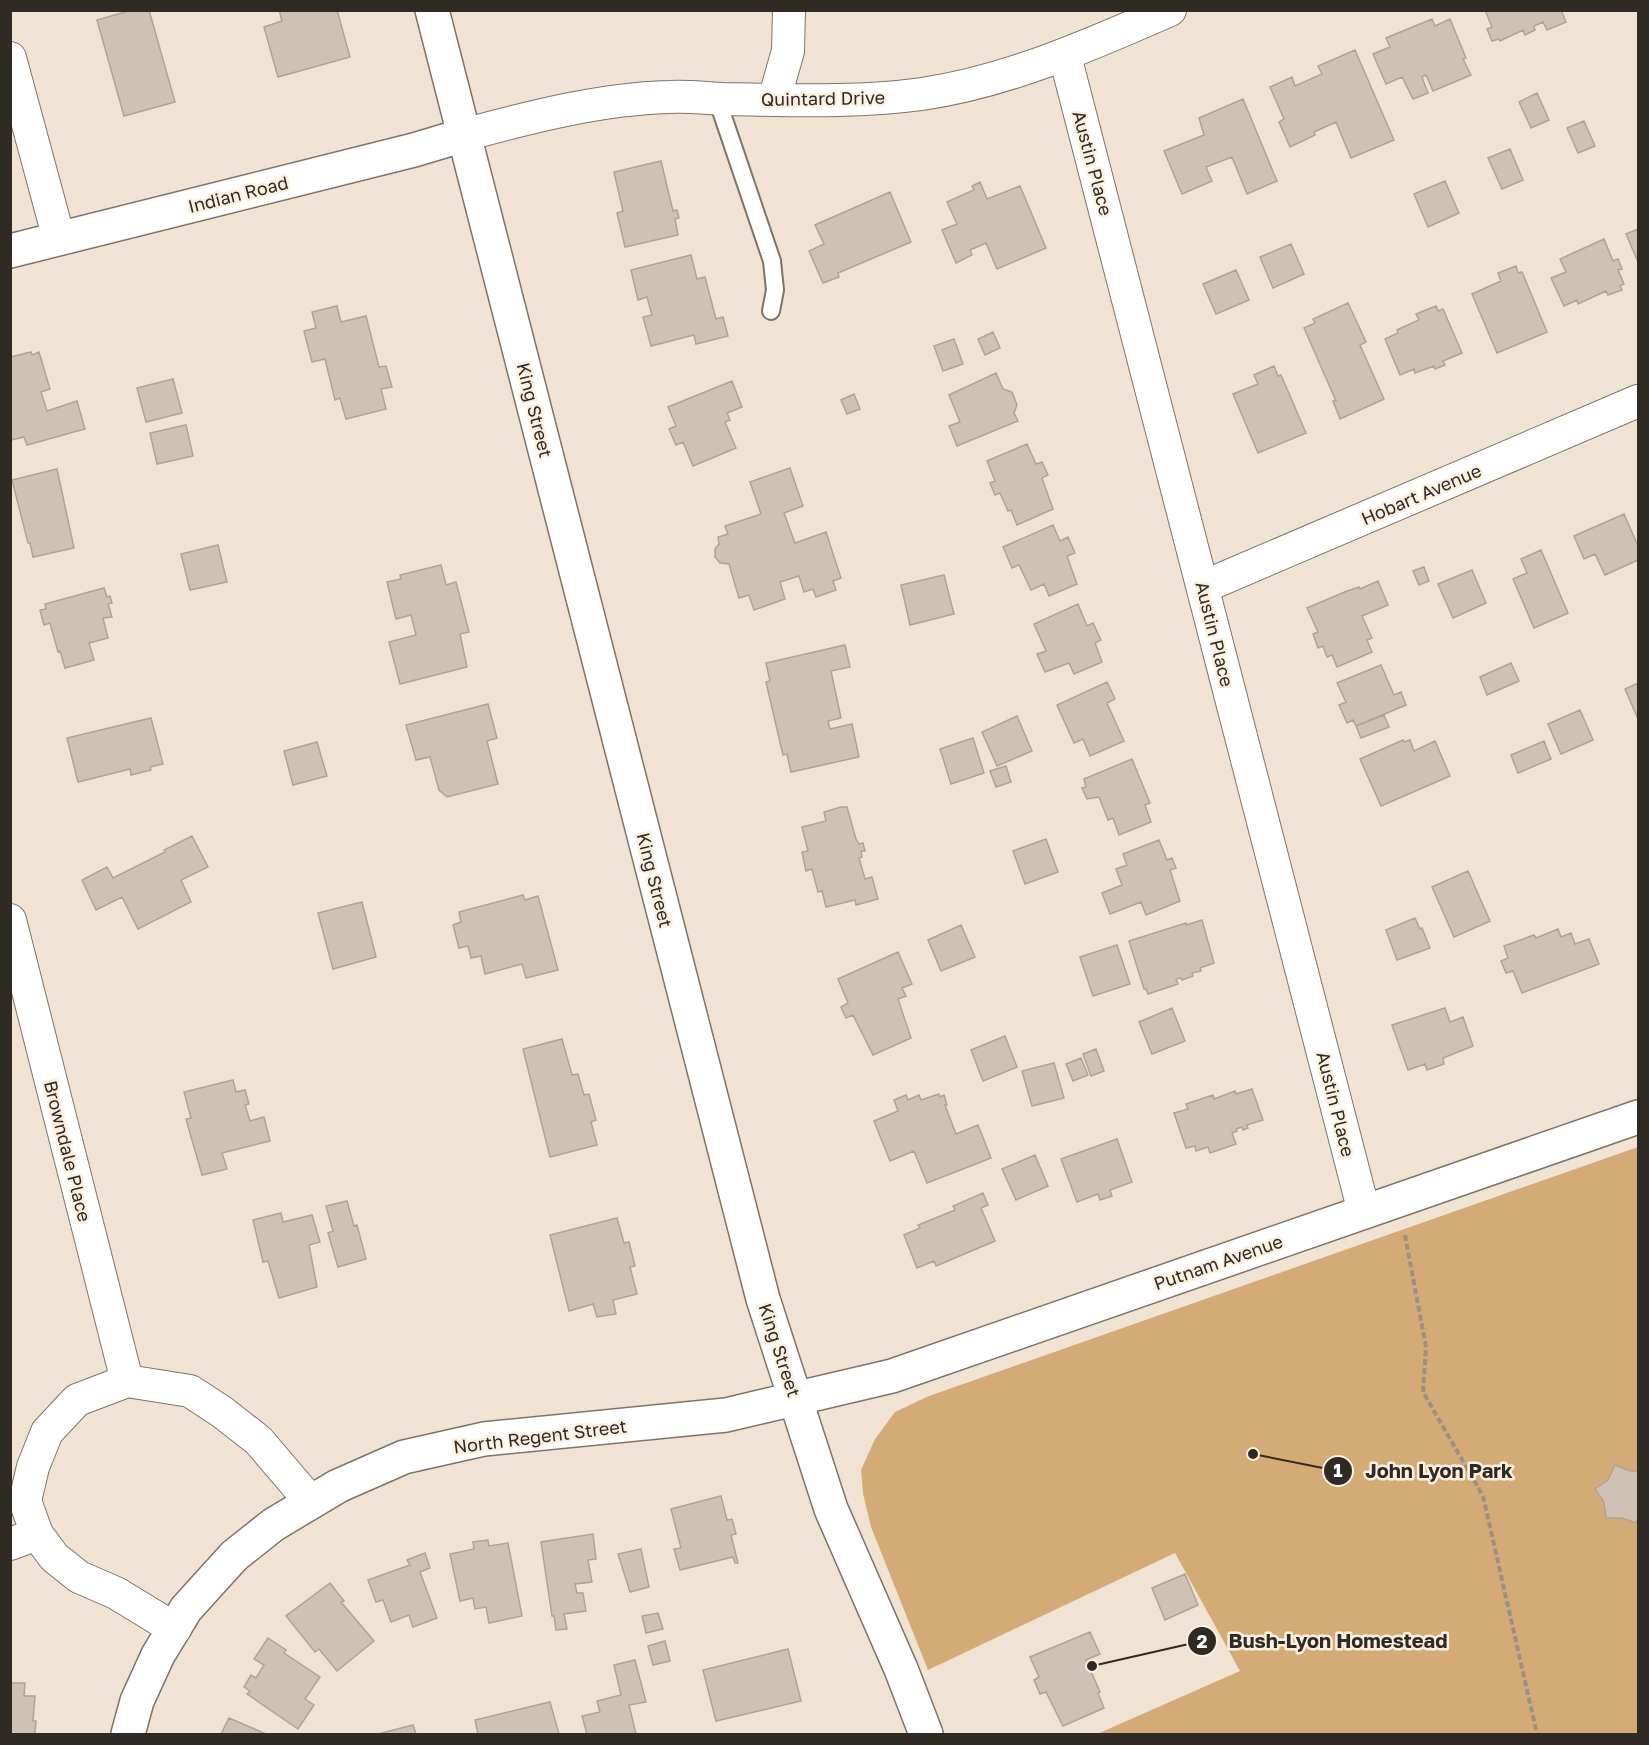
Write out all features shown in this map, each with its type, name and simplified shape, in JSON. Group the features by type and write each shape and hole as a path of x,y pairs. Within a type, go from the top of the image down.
{"street":[{"name":"King Street","path":"432,10 763,1299 831,1509 927,1734"},
{"path":"774,100 788,51 789,10"},
{"name":"Quintard Drive","path":"464,135 518,121 605,104 669,97 846,100 922,94 979,82 1065,56 1170,10"},
{"name":"Austin Place","path":"1065,56 1364,1212"},
{"path":"10,58 58,239"},
{"name":"Indian Road","path":"10,251 414,150 464,135"},
{"name":"Hobart Avenue","path":"1203,587 1638,401"},
{"name":"Browndale Place","path":"10,920 127,1381"},
{"name":"Putnam Avenue","path":"796,1400 892,1376 1638,1117"},
{"path":"175,1629 116,1593 79,1577 54,1557 24,1539 25,1501 33,1467 46,1432 76,1400 127,1381 190,1391 258,1440 311,1502"},
{"name":"North Regent Street","path":"128,1734 136,1701 158,1655 186,1609 234,1556 273,1525 338,1486 404,1457 484,1439 726,1415 796,1400"}],"lane":[{"path":"717,99 772,261 775,290 771,311"}],"path":[{"path":"1397,1200 1412,1261 1426,1347 1423,1392 1483,1496 1537,1734"}],"shaded area":[{"path":"1638,1147 1638,1734 1097,1734 1240,1671 1175,1553 928,1670 871,1527 863,1493 861,1470 875,1439 895,1412 929,1396"}],"building":[{"path":"132,10 149,10 175,102 124,116 97,20"},
{"path":"279,10 337,10 350,57 278,77 264,27 282,21"},
{"path":"1485,10 1561,10 1566,22 1547,30 1543,22 1534,26 1535,30 1525,35 1523,30 1500,41 1499,39 1492,41 1487,29 1492,27"},
{"path":"1432,19 1435,26 1450,19 1466,58 1463,59 1471,75 1433,91 1426,75 1422,77 1428,93 1413,99 1402,77 1386,84 1373,54 1390,47 1386,38"},
{"path":"1355,50 1394,140 1351,158 1336,122 1290,147 1279,122 1284,119 1270,87 1292,77 1295,86 1322,74 1318,66"},
{"path":"1537,93 1549,120 1531,128 1519,102"},
{"path":"1243,99 1277,181 1247,194 1232,157 1206,167 1212,181 1182,194 1164,151 1204,135 1199,118"},
{"path":"1584,121 1595,146 1578,153 1567,128"},
{"path":"1510,149 1523,180 1502,189 1488,158"},
{"path":"661,161 673,211 677,210 679,218 675,219 678,235 625,247 617,213 623,211 614,172"},
{"path":"1445,181 1459,213 1428,227 1414,194"},
{"path":"980,182 987,199 1020,186 1046,248 997,269 986,243 970,250 972,255 956,263 942,230 957,224 947,202 974,190 972,186"},
{"path":"890,192 911,242 838,273 839,277 823,283 809,251 824,244 815,225"},
{"path":"1638,229 1638,262 1626,234"},
{"path":"1604,239 1613,261 1618,259 1622,269 1618,270 1624,284 1620,286 1622,290 1608,295 1606,291 1578,304 1577,300 1564,306 1551,278 1566,272 1560,259"},
{"path":"1291,244 1304,274 1273,288 1260,257"},
{"path":"691,255 697,279 705,277 716,319 723,317 728,336 696,344 694,335 651,346 643,317 652,315 647,297 638,300 631,270"},
{"path":"1516,266 1518,273 1522,272 1547,332 1497,353 1472,294 1501,281 1498,273"},
{"path":"1236,270 1249,300 1216,314 1203,284"},
{"path":"1348,303 1366,342 1360,345 1384,399 1340,419 1333,401 1336,401 1304,328 1315,323 1313,319"},
{"path":"337,306 341,322 366,316 379,367 386,366 392,387 381,389 386,409 346,419 340,398 335,400 325,359 312,362 304,331 316,328 312,312"},
{"path":"1436,306 1438,311 1443,309 1462,353 1443,361 1445,365 1435,369 1434,366 1415,373 1414,369 1400,375 1385,339 1398,333 1397,330 1419,320 1416,314"},
{"path":"993,332 1000,348 985,355 978,339"},
{"path":"954,339 963,364 943,371 934,346"},
{"path":"31,352 32,355 39,352 50,389 41,392 47,411 77,401 85,429 27,445 24,437 11,440 10,357"},
{"path":"1274,366 1278,376 1281,375 1306,433 1258,453 1233,394 1258,384 1254,375"},
{"path":"996,373 1003,389 1012,392 1017,405 1014,413 1018,421 957,446 949,426 960,422 949,395"},
{"path":"173,379 182,413 146,422 137,388"},
{"path":"732,381 742,407 727,413 730,420 725,422 736,448 693,466 683,442 676,445 669,429 676,426 668,407"},
{"path":"854,394 860,409 847,414 841,400"},
{"path":"186,425 193,456 157,464 150,433"},
{"path":"1027,444 1036,464 1042,462 1048,475 1042,478 1053,509 1017,525 1000,493 995,495 990,483 995,481 987,461"},
{"path":"790,468 803,506 784,513 795,543 826,532 841,578 833,581 836,590 816,597 813,589 804,592 799,576 780,582 785,599 754,610 749,595 739,598 729,564 720,563 715,557 715,549 719,544 718,537 728,534 725,526 761,514 750,482"},
{"path":"57,469 74,548 33,557 12,480"},
{"path":"1624,514 1638,546 1638,560 1605,575 1595,554 1584,559 1574,536"},
{"path":"1053,525 1060,541 1068,537 1075,553 1067,556 1077,584 1049,596 1044,584 1031,590 1019,565 1012,568 1003,547"},
{"path":"218,545 227,582 190,590 181,554"},
{"path":"1541,550 1568,613 1534,628 1513,579 1527,573 1521,559"},
{"path":"441,565 446,585 456,582 469,632 460,634 467,667 400,684 389,642 416,635 411,615 396,619 387,582 401,579 400,575"},
{"path":"1424,567 1429,581 1419,585 1413,571"},
{"path":"1472,570 1486,603 1453,618 1438,584"},
{"path":"944,575 954,614 910,625 901,585"},
{"path":"1378,581 1388,605 1362,616 1372,638 1367,640 1372,652 1337,667 1332,655 1327,657 1323,646 1318,648 1313,634 1318,632 1307,608"},
{"path":"104,588 112,603 108,604 112,617 103,618 108,638 89,643 94,660 65,668 50,623 44,625 40,610 46,609 45,604"},
{"path":"1078,604 1087,626 1093,623 1101,640 1095,643 1102,662 1074,674 1069,663 1045,672 1037,654 1046,651 1034,624"},
{"path":"845,645 850,667 831,671 841,718 828,721 830,729 852,724 859,757 791,772 787,754 783,755 766,682 770,681 766,663"},
{"path":"1511,663 1519,681 1487,695 1480,677"},
{"path":"1381,665 1394,695 1401,692 1406,705 1356,726 1353,720 1347,723 1339,705 1346,702 1337,683"},
{"path":"1107,682 1115,699 1107,703 1124,741 1090,756 1083,739 1074,743 1057,705"},
{"path":"1638,683 1638,719 1625,689"},
{"path":"488,704 497,738 487,741 498,784 447,797 439,790 430,757 416,760 406,725"},
{"path":"1580,710 1593,740 1561,754 1548,724"},
{"path":"1384,715 1389,727 1361,738 1356,726"},
{"path":"1017,716 1032,751 997,766 982,732"},
{"path":"151,718 163,764 131,775 130,769 78,782 67,738"},
{"path":"973,738 984,773 951,784 940,749"},
{"path":"1403,740 1404,742 1410,740 1414,751 1435,741 1450,776 1381,806 1360,759"},
{"path":"1544,741 1551,759 1518,773 1511,755"},
{"path":"317,742 327,776 293,785 284,751"},
{"path":"1132,759 1150,803 1145,805 1151,822 1119,835 1113,818 1108,820 1099,797 1087,799 1082,788 1086,787 1084,779"},
{"path":"1006,766 1011,782 996,787 990,771"},
{"path":"847,807 856,839 859,844 863,843 865,851 861,851 862,857 859,858 865,879 872,877 878,899 856,905 855,900 826,907 822,891 818,892 812,869 806,871 802,852 808,851 802,827 826,821 824,812"},
{"path":"192,836 208,867 181,880 191,902 138,929 122,897 96,910 82,880 107,867 113,878"},
{"path":"1046,839 1058,872 1025,884 1013,851"},
{"path":"1159,840 1167,860 1172,858 1176,868 1170,870 1180,901 1146,915 1141,902 1110,914 1102,893 1122,885 1116,869 1127,865 1123,854"},
{"path":"1468,871 1490,921 1454,937 1432,887"},
{"path":"523,895 525,900 538,896 558,970 526,978 522,964 485,974 481,956 471,958 468,946 459,948 453,925 461,922 459,912"},
{"path":"362,902 376,957 333,969 318,913"},
{"path":"1415,918 1430,948 1397,960 1386,930"},
{"path":"1202,920 1214,963 1200,968 1201,971 1192,973 1193,976 1182,980 1181,978 1176,979 1178,984 1148,994 1144,989 1129,941"},
{"path":"961,925 975,957 941,971 928,940"},
{"path":"1558,929 1561,937 1571,933 1575,944 1589,939 1599,964 1522,993 1513,971 1506,973 1501,961 1508,958 1504,946 1534,935 1536,938"},
{"path":"1117,945 1130,984 1093,996 1080,957"},
{"path":"898,952 912,984 902,988 906,996 898,999 911,1038 873,1055 853,1015 846,1018 841,1007 848,1003 838,979"},
{"path":"1172,1008 1185,1041 1152,1054 1139,1022"},
{"path":"1445,1008 1450,1022 1463,1017 1473,1046 1443,1058 1444,1064 1427,1070 1425,1064 1408,1070 1392,1025"},
{"path":"1005,1036 1017,1067 983,1081 971,1050"},
{"path":"562,1039 572,1075 578,1074 584,1095 589,1094 596,1120 591,1122 597,1145 550,1157 523,1049"},
{"path":"1096,1049 1104,1071 1091,1076 1083,1054"},
{"path":"1081,1058 1088,1075 1073,1081 1066,1064"},
{"path":"1054,1063 1064,1098 1032,1106 1022,1071"},
{"path":"233,1080 236,1092 245,1090 249,1104 245,1105 250,1121 264,1117 270,1141 222,1153 227,1169 202,1175 186,1119 191,1118 184,1092"},
{"path":"1252,1089 1263,1120 1247,1125 1248,1128 1243,1130 1242,1127 1236,1129 1237,1131 1232,1133 1236,1144 1210,1153 1208,1147 1196,1151 1195,1146 1186,1148 1174,1113 1188,1109 1186,1104 1213,1095 1214,1099 1235,1091 1236,1094"},
{"path":"939,1094 940,1097 944,1095 947,1105 945,1105 956,1134 978,1125 991,1158 927,1183 914,1151 890,1161 874,1121 898,1111 894,1100 906,1095 908,1100 919,1095 921,1100"},
{"path":"1117,1139 1132,1182 1110,1190 1112,1196 1100,1200 1098,1194 1077,1202 1061,1159"},
{"path":"1035,1155 1048,1186 1016,1200 1002,1169"},
{"path":"983,1193 988,1205 981,1208 995,1241 936,1266 934,1261 917,1268 904,1235 920,1228 918,1225 955,1210 953,1206"},
{"path":"347,1201 354,1226 357,1225 366,1259 338,1267 328,1233 333,1231 326,1206"},
{"path":"281,1213 283,1222 312,1215 320,1242 309,1245 317,1287 279,1298 268,1261 263,1262 253,1220"},
{"path":"617,1218 624,1243 629,1242 635,1266 630,1267 637,1294 613,1300 616,1314 597,1317 593,1304 569,1311 550,1235"},
{"path":"1615,1465 1630,1471 1638,1471 1638,1518 1636,1523 1622,1518 1606,1518 1604,1502 1595,1489 1608,1480"},
{"path":"721,1496 727,1520 732,1519 736,1534 731,1535 738,1563 735,1563 733,1557 680,1570 674,1549 681,1548 671,1509"},
{"path":"593,1534 596,1559 588,1560 592,1582 575,1584 577,1593 583,1593 586,1611 564,1614 567,1629 556,1630 541,1542"},
{"path":"488,1540 489,1546 508,1543 522,1616 489,1623 486,1607 475,1609 473,1598 460,1601 450,1554 474,1549 473,1542"},
{"path":"641,1549 649,1587 630,1592 618,1554"},
{"path":"425,1553 430,1568 420,1572 437,1618 413,1627 409,1615 391,1622 383,1600 376,1602 368,1580 410,1565 407,1560"},
{"path":"1185,1574 1198,1605 1165,1620 1152,1588"},
{"path":"330,1583 344,1601 341,1602 374,1641 337,1671 319,1649 315,1652 286,1616"},
{"path":"658,1613 663,1629 646,1633 642,1616"},
{"path":"1090,1632 1100,1654 1086,1660 1100,1692 1098,1693 1104,1708 1063,1726 1046,1692 1040,1694 1034,1680 1039,1677 1030,1657"},
{"path":"268,1638 286,1650 284,1653 320,1677 305,1699 314,1705 298,1729 247,1694 250,1691 244,1687 251,1675 256,1678 264,1665 254,1659"},
{"path":"665,1641 670,1661 653,1665 648,1646"},
{"path":"788,1649 801,1701 716,1721 703,1670"},
{"path":"635,1660 646,1702 629,1705 636,1734 587,1734 582,1716 600,1712 597,1701 621,1695 614,1665"},
{"path":"10,1683 25,1683 24,1696 35,1696 33,1721 36,1721 35,1734 10,1734"},
{"path":"550,1702 559,1734 478,1734 475,1720"},
{"path":"229,1718 266,1734 221,1734"},
{"path":"413,1725 416,1734 378,1734"}],"place":[{"name":"John Lyon Park","path":"1253,1454"},
{"name":"Bush-Lyon Homestead","path":"1092,1666"}]}
